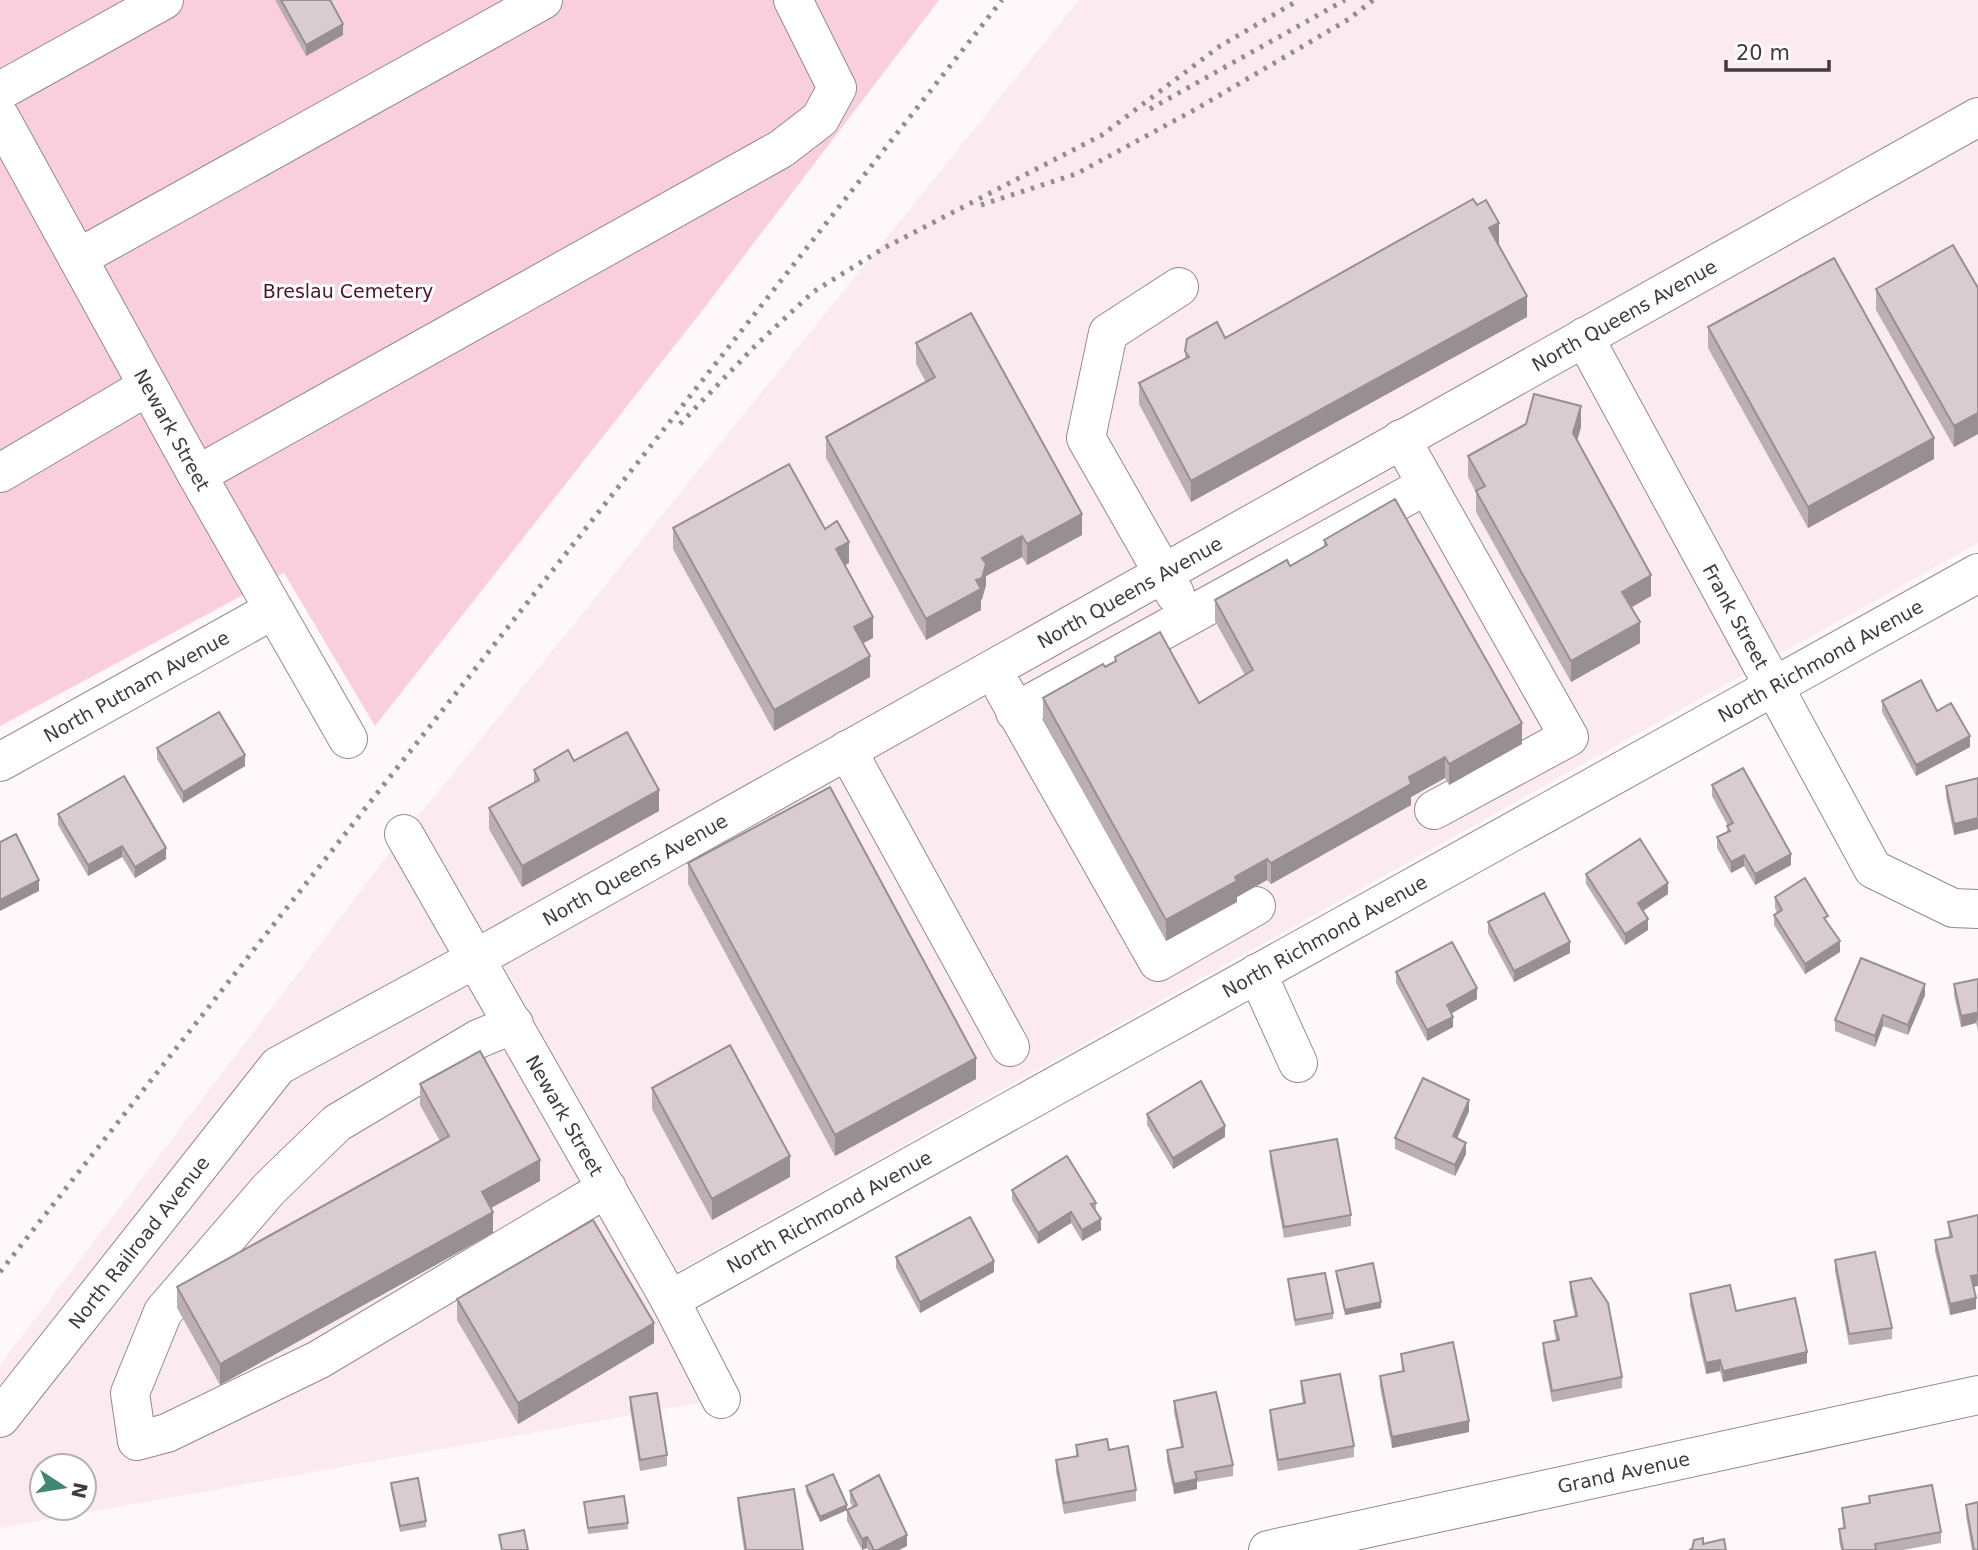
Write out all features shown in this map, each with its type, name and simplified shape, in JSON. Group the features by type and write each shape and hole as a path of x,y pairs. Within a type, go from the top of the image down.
{"street":[{"path":"0,92 164,0"},
{"path":"78,258 543,0"},
{"path":"197,475 781,149 820,119 837,88 793,0"},
{"name":"Newark Street","path":"0,117 197,475 348,739"},
{"name":"North Queens Avenue","path":"278,1066 477,958 1978,117"},
{"path":"1179,287 1108,333 1086,438 1140,535 1164,572 1185,617"},
{"name":"Frank Street","path":"1584,337 1873,869 1953,908 1978,909"},
{"path":"0,473 148,386"},
{"path":"1401,439 1569,737 1434,810"},
{"path":"1015,712 1427,485"},
{"name":"North Richmond Avenue","path":"670,1300 1978,573"},
{"name":"North Putnam Avenue","path":"0,762 273,610"},
{"path":"993,668 1015,712 1158,962 1255,906"},
{"path":"847,750 1010,1047"},
{"name":"Newark Street","path":"404,834 670,1300 721,1399"},
{"path":"1257,973 1298,1063"},
{"path":"514,1024 478,1039 337,1124 269,1189 163,1312 131,1393 137,1441 167,1433 318,1360 607,1188"},
{"name":"North Railroad Avenue","path":"0,1418 278,1066"},
{"name":"Grand Avenue","path":"1268,1550 1978,1395"}],"shaded area":[{"path":"1079,0 1978,0 1978,543 641,1292 721,1399 98,1510 98,1452 28,1452 28,1522 34,1522 0,1528 0,1365 404,834"}],"green space":[{"name":"Breslau Cemetery","path":"0,0 939,0 705,307 375,726 284,573 0,726"}],"building":[{"path":"281,0 330,0 343,24 306,45"},
{"path":"1473,199 1477,205 1486,200 1499,223 1489,228 1527,296 1191,481 1139,383 1189,357 1185,351 1187,339 1217,322 1225,338"},
{"path":"1953,245 1978,288 1978,413 1954,426 1876,289"},
{"path":"1834,258 1934,438 1808,507 1708,327"},
{"path":"971,313 1082,514 1027,544 1022,536 982,558 986,564 982,578 976,580 981,589 926,619 826,437 935,377 916,343"},
{"path":"1534,394 1581,406 1573,433 1651,575 1622,592 1640,622 1571,661 1476,491 1485,486 1468,456 1526,424"},
{"path":"789,464 825,529 837,521 849,542 836,549 873,617 854,627 870,656 774,710 673,528"},
{"path":"1395,499 1522,723 1449,764 1445,757 1409,777 1411,784 1271,863 1267,859 1235,877 1237,881 1166,920 1043,698 1103,664 1105,667 1116,661 1115,657 1160,632 1199,703 1253,670 1215,600 1287,560 1290,566 1327,545 1324,540"},
{"path":"1921,680 1937,711 1951,703 1970,736 1916,765 1882,701"},
{"path":"219,712 245,755 183,792 157,748"},
{"path":"627,732 659,790 522,866 489,808 539,780 534,770 568,750 574,761"},
{"path":"1743,768 1791,854 1755,874 1744,855 1731,862 1717,837 1730,831 1727,826 1733,823 1712,785"},
{"path":"124,776 166,848 135,867 122,846 88,865 58,814"},
{"path":"1978,778 1978,818 1954,824 1946,786"},
{"path":"830,787 976,1058 835,1135 688,863"},
{"path":"16,834 39,880 0,900 0,842"},
{"path":"1640,839 1668,883 1638,903 1648,919 1625,934 1586,874"},
{"path":"1805,878 1828,916 1824,918 1840,941 1805,964 1774,915 1782,910 1775,897"},
{"path":"1544,893 1570,942 1514,971 1488,922"},
{"path":"1452,942 1477,988 1447,1005 1453,1017 1427,1030 1396,972"},
{"path":"1861,958 1925,984 1908,1025 1883,1015 1875,1036 1835,1020"},
{"path":"1978,979 1978,1021 1976,1013 1961,1016 1954,984"},
{"path":"730,1045 790,1156 712,1199 652,1088"},
{"path":"480,1051 540,1160 482,1192 493,1212 220,1364 177,1287 449,1136 420,1084"},
{"path":"1423,1078 1469,1100 1453,1136 1466,1143 1455,1165 1395,1138"},
{"path":"1201,1081 1225,1126 1173,1158 1147,1114"},
{"path":"1337,1139 1351,1215 1284,1227 1270,1151"},
{"path":"1067,1156 1096,1203 1091,1204 1101,1219 1082,1230 1071,1212 1038,1233 1012,1190"},
{"path":"1978,1215 1978,1275 1971,1276 1976,1298 1950,1304 1935,1240 1952,1237 1948,1222"},
{"path":"970,1217 994,1261 920,1302 896,1257"},
{"path":"593,1220 654,1323 518,1403 457,1299"},
{"path":"1875,1252 1892,1328 1849,1334 1835,1260"},
{"path":"1373,1263 1381,1302 1345,1310 1336,1271"},
{"path":"1325,1273 1333,1313 1295,1320 1288,1279"},
{"path":"1591,1278 1608,1303 1622,1377 1552,1391 1543,1343 1559,1340 1554,1321 1577,1316 1570,1282"},
{"path":"1730,1285 1736,1311 1795,1298 1807,1352 1723,1371 1720,1360 1706,1363 1690,1294"},
{"path":"1453,1342 1469,1421 1392,1437 1380,1376 1404,1371 1401,1354"},
{"path":"1340,1374 1354,1446 1278,1460 1270,1410 1305,1403 1301,1381"},
{"path":"1216,1392 1233,1465 1195,1472 1197,1479 1174,1484 1167,1450 1183,1447 1174,1401"},
{"path":"657,1393 667,1455 640,1460 630,1397"},
{"path":"1107,1439 1109,1450 1128,1446 1136,1490 1064,1503 1056,1460 1078,1456 1076,1445"},
{"path":"833,1474 847,1505 820,1517 806,1486"},
{"path":"879,1475 907,1535 874,1550 867,1537 862,1539 847,1510 857,1505 850,1491"},
{"path":"418,1478 426,1521 400,1526 391,1483"},
{"path":"1932,1485 1941,1532 1875,1544 1876,1550 1843,1550 1839,1529 1845,1528 1842,1508 1870,1503 1869,1496"},
{"path":"794,1489 803,1550 746,1550 738,1498"},
{"path":"624,1496 628,1523 588,1528 584,1502"},
{"path":"1978,1502 1978,1550 1974,1550 1966,1505"},
{"path":"524,1530 528,1550 502,1550 499,1535"},
{"path":"1703,1538 1703,1544 1724,1539 1726,1550 1689,1550 1692,1549 1694,1540"}],"railway":[{"path":"0,1272 1002,0"},
{"path":"680,424 754,347 813,292 884,248 1102,135 1220,46 1299,0"},
{"path":"1150,109 1345,0"},
{"path":"981,205 1076,174 1196,109 1349,19 1373,0"}]}
